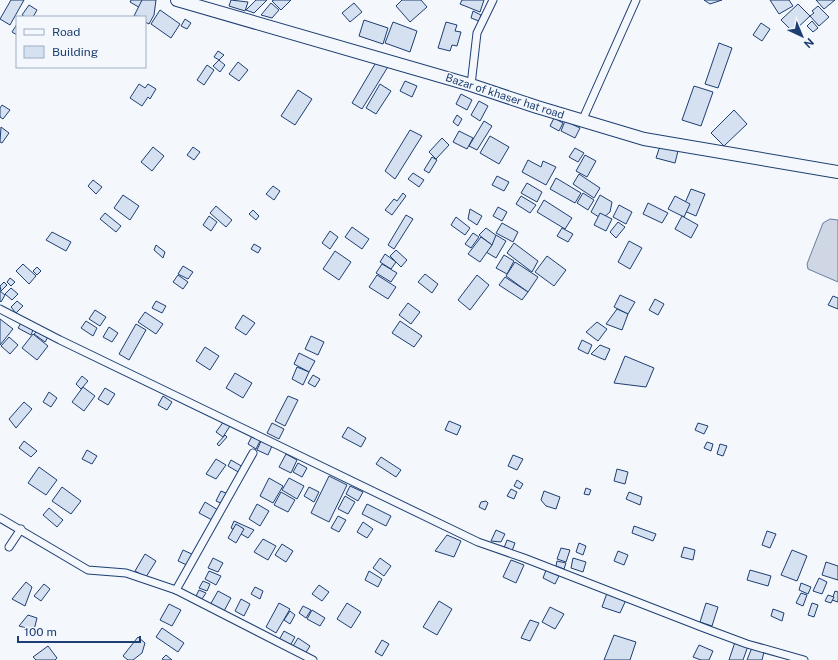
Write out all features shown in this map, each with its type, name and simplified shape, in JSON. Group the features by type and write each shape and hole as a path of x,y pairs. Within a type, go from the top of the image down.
{"main road":[{"name":"Bazar of khaser hat road","path":"177,0 471,85 582,121 644,139 838,172"}],"street":[{"path":"471,85 477,33 493,0"},
{"path":"582,121 636,0"},
{"path":"0,309 60,340 478,542 579,579 747,644 804,660"},
{"path":"176,590 253,453"},
{"path":"0,518 21,529 88,570 126,573 176,590 313,660"},
{"path":"9,546 21,529"}],"shaded area":[{"path":"830,219 838,220 838,282 808,269 807,264 823,223"}],"building":[{"path":"11,0 24,0 10,25 0,19"},
{"path":"131,0 147,0 142,9 130,2"},
{"path":"142,0 156,0 154,15 149,24 146,22 146,16 134,16"},
{"path":"231,0 248,2 245,11 229,6"},
{"path":"256,0 267,0 254,13 246,10"},
{"path":"291,0 281,10 272,1"},
{"path":"402,0 421,0 427,7 410,22 396,6"},
{"path":"462,0 484,0 480,12 460,4"},
{"path":"704,0 722,0 710,4"},
{"path":"770,0 789,0 793,6 779,14"},
{"path":"816,0 835,0 824,9"},
{"path":"271,3 279,10 272,18 261,15"},
{"path":"354,3 362,12 350,22 342,13"},
{"path":"798,4 810,16 793,32 781,20"},
{"path":"29,5 37,10 34,16 22,15"},
{"path":"818,6 829,17 819,26 810,16 814,13 812,11"},
{"path":"160,10 180,24 171,38 151,24"},
{"path":"473,11 481,15 479,21 471,18"},
{"path":"185,19 191,23 187,29 181,26"},
{"path":"364,20 388,28 383,44 359,36"},
{"path":"812,21 818,28 813,32 807,26"},
{"path":"393,22 417,31 410,52 385,43"},
{"path":"446,22 457,25 455,31 461,32 457,46 452,45 450,51 438,48"},
{"path":"761,23 770,29 762,41 753,35"},
{"path":"16,26 16,34 12,32"},
{"path":"719,43 732,48 718,88 705,84"},
{"path":"218,51 224,55 219,60 214,57"},
{"path":"378,59 389,65 362,109 352,103"},
{"path":"219,60 225,65 220,72 213,66"},
{"path":"238,62 248,70 239,81 229,74"},
{"path":"207,65 214,70 204,85 197,80"},
{"path":"405,81 417,86 412,97 400,91"},
{"path":"139,84 145,88 148,84 156,89 150,99 148,97 142,106 130,98"},
{"path":"380,84 391,91 376,114 366,108"},
{"path":"694,86 713,92 701,126 682,120"},
{"path":"298,90 312,99 295,125 281,116"},
{"path":"461,94 472,100 467,110 456,104"},
{"path":"479,101 488,106 480,121 471,115"},
{"path":"2,105 10,110 3,119 0,117 0,108"},
{"path":"734,110 747,124 724,146 711,133"},
{"path":"457,115 462,119 458,126 453,122"},
{"path":"554,118 563,123 559,131 550,126"},
{"path":"484,121 492,126 477,150 469,146"},
{"path":"565,121 580,128 575,138 561,131"},
{"path":"1,127 9,133 2,143 0,142"},
{"path":"410,130 422,136 395,179 385,171"},
{"path":"459,131 473,138 467,149 453,142"},
{"path":"490,136 509,147 499,164 480,153"},
{"path":"442,138 449,145 436,159 429,152"},
{"path":"660,146 678,151 675,163 656,158"},
{"path":"153,147 164,156 152,171 141,162"},
{"path":"193,147 200,152 194,160 187,155"},
{"path":"575,148 584,153 578,162 569,157"},
{"path":"585,155 596,161 587,177 576,171"},
{"path":"432,157 437,160 429,173 424,170"},
{"path":"528,160 541,167 543,161 556,167 546,185 522,172"},
{"path":"413,173 424,180 419,187 408,179"},
{"path":"579,174 600,188 594,198 573,184"},
{"path":"497,176 509,182 504,191 492,185"},
{"path":"556,178 581,193 575,203 550,189"},
{"path":"93,180 102,187 96,194 88,186"},
{"path":"527,183 542,192 537,202 521,193"},
{"path":"273,186 280,191 274,200 266,194"},
{"path":"691,189 705,194 696,216 682,210"},
{"path":"403,193 406,196 392,215 385,210 394,199 397,201"},
{"path":"583,193 594,200 588,210 577,203"},
{"path":"123,195 139,206 130,220 114,208"},
{"path":"600,195 612,202 610,212 602,219 591,212"},
{"path":"521,196 536,205 530,213 516,204"},
{"path":"675,196 690,204 684,217 668,209"},
{"path":"544,200 572,218 565,229 537,212"},
{"path":"648,203 668,213 662,223 643,214"},
{"path":"619,205 632,212 626,224 613,217"},
{"path":"216,206 232,220 226,227 210,213"},
{"path":"498,207 507,212 502,221 493,216"},
{"path":"470,209 482,216 477,225 468,219"},
{"path":"253,210 259,216 256,220 249,214"},
{"path":"105,213 121,226 116,232 100,219"},
{"path":"600,213 612,219 606,231 594,225"},
{"path":"406,215 413,219 394,249 388,245"},
{"path":"209,216 217,222 211,231 203,225"},
{"path":"682,216 698,225 691,238 675,229"},
{"path":"456,217 470,228 465,235 451,225"},
{"path":"618,222 625,227 616,238 610,232"},
{"path":"502,223 518,232 513,242 496,233"},
{"path":"352,227 369,239 362,249 345,237"},
{"path":"486,228 497,236 492,245 479,235"},
{"path":"562,228 573,234 568,242 557,236"},
{"path":"330,231 338,237 330,249 322,243"},
{"path":"52,232 71,242 66,251 46,240"},
{"path":"473,233 479,237 471,248 465,244"},
{"path":"496,235 506,241 496,258 486,252 492,245"},
{"path":"481,237 492,245 480,262 468,254"},
{"path":"629,241 642,248 630,269 618,262"},
{"path":"514,243 538,261 532,272 507,253"},
{"path":"254,244 261,248 258,253 251,249"},
{"path":"156,245 165,252 163,258 154,250"},
{"path":"396,250 407,260 401,267 390,256"},
{"path":"335,251 351,262 339,280 323,269"},
{"path":"385,254 396,262 391,269 380,262"},
{"path":"504,255 514,261 507,274 496,268"},
{"path":"547,256 566,270 554,286 535,272"},
{"path":"515,262 538,277 528,292 506,276"},
{"path":"23,264 36,276 29,284 16,271"},
{"path":"382,264 397,273 391,282 376,273"},
{"path":"183,266 193,272 188,279 178,274"},
{"path":"37,267 41,271 37,275 33,271"},
{"path":"425,274 438,284 432,293 418,282"},
{"path":"178,275 188,282 183,289 173,282"},
{"path":"377,275 396,287 388,299 369,287"},
{"path":"477,275 489,285 470,310 458,300"},
{"path":"505,277 528,292 522,300 499,285"},
{"path":"10,278 15,282 11,286 7,282"},
{"path":"4,282 7,285 1,291 0,286"},
{"path":"11,288 18,294 12,300 5,294"},
{"path":"0,291 5,295 1,302 0,301"},
{"path":"620,295 635,302 628,314 614,307"},
{"path":"833,296 838,298 838,309 828,305"},
{"path":"655,299 664,304 658,315 649,310"},
{"path":"17,301 23,306 16,313 11,307"},
{"path":"156,301 166,306 162,313 152,308"},
{"path":"408,303 420,312 411,324 399,315"},
{"path":"617,309 628,314 622,330 606,324"},
{"path":"95,310 106,317 100,326 89,319"},
{"path":"145,312 163,324 156,334 138,322"},
{"path":"243,315 255,323 246,335 235,328"},
{"path":"0,319 13,329 0,345"},
{"path":"86,321 97,328 93,336 81,328"},
{"path":"400,321 422,336 414,347 392,333"},
{"path":"597,322 607,329 598,341 586,332"},
{"path":"21,323 33,330 31,335 18,328"},
{"path":"136,324 146,330 129,360 119,354"},
{"path":"109,327 118,333 112,342 103,337"},
{"path":"38,330 48,337 45,342 34,334"},
{"path":"33,334 48,346 37,360 22,348"},
{"path":"311,336 324,342 318,355 305,349"},
{"path":"9,337 18,345 10,354 1,346"},
{"path":"582,340 592,345 588,354 578,349"},
{"path":"600,345 610,349 605,360 591,354"},
{"path":"205,347 219,356 210,370 196,361"},
{"path":"299,353 315,361 309,372 294,364"},
{"path":"625,356 654,368 646,387 614,383"},
{"path":"297,367 309,372 303,385 292,379"},
{"path":"235,373 252,383 243,398 226,388"},
{"path":"313,375 320,379 315,387 308,383"},
{"path":"82,376 88,381 81,389 76,384"},
{"path":"83,387 95,396 84,411 72,402"},
{"path":"105,388 115,394 108,405 98,399"},
{"path":"49,392 57,398 51,407 43,402"},
{"path":"163,396 172,402 167,410 158,405"},
{"path":"288,396 298,400 285,426 275,421"},
{"path":"24,402 32,409 16,428 9,419"},
{"path":"224,421 230,426 223,437 216,432"},
{"path":"449,421 461,426 457,435 445,430"},
{"path":"272,423 284,429 279,439 267,433"},
{"path":"698,423 708,426 704,434 695,430"},
{"path":"348,427 366,438 361,447 342,437"},
{"path":"225,435 227,437 219,446 217,444"},
{"path":"252,436 260,441 256,449 248,444"},
{"path":"24,441 37,451 31,457 19,448"},
{"path":"261,441 272,446 268,455 257,450"},
{"path":"707,442 713,444 711,451 704,448"},
{"path":"720,444 727,446 723,456 717,454"},
{"path":"87,450 97,456 92,464 82,459"},
{"path":"286,454 297,460 291,473 279,467"},
{"path":"513,455 523,459 517,470 508,466"},
{"path":"381,457 401,470 396,477 376,464"},
{"path":"216,459 226,465 216,479 206,474"},
{"path":"231,460 243,467 240,473 228,466"},
{"path":"298,463 307,468 302,477 293,472"},
{"path":"39,467 57,480 46,495 28,483"},
{"path":"617,469 628,472 625,484 614,481"},
{"path":"329,476 347,485 329,522 311,513"},
{"path":"269,478 283,486 273,503 260,496"},
{"path":"289,478 304,486 297,499 282,490"},
{"path":"517,480 523,484 520,489 514,486"},
{"path":"350,486 363,492 358,501 346,494"},
{"path":"62,487 81,501 71,514 52,501"},
{"path":"309,487 319,492 314,502 304,496"},
{"path":"586,488 591,490 589,495 584,494"},
{"path":"511,489 517,492 514,499 507,496"},
{"path":"221,491 228,494 223,504 216,501"},
{"path":"544,491 560,497 556,509 546,506 541,500"},
{"path":"281,492 295,500 288,512 274,505"},
{"path":"629,492 642,497 640,505 626,499"},
{"path":"345,496 355,502 348,514 338,509"},
{"path":"486,501 488,503 485,510 479,507 481,502"},
{"path":"205,502 218,510 212,520 199,513"},
{"path":"257,504 269,511 260,526 249,519"},
{"path":"367,504 391,516 386,526 362,514"},
{"path":"49,508 63,520 57,527 43,515"},
{"path":"338,516 346,520 339,532 331,528"},
{"path":"234,521 254,530 248,538 231,528"},
{"path":"363,522 373,529 367,538 357,532"},
{"path":"236,524 244,529 236,543 228,538"},
{"path":"634,526 656,534 653,541 632,533"},
{"path":"496,530 505,534 501,542 491,541"},
{"path":"767,531 776,534 770,548 762,545"},
{"path":"447,535 461,541 454,557 435,551"},
{"path":"263,539 276,546 268,560 254,552"},
{"path":"507,540 515,543 512,551 504,548"},
{"path":"579,543 586,546 583,555 576,552"},
{"path":"282,544 293,551 286,562 275,555"},
{"path":"684,547 695,550 693,560 681,557"},
{"path":"561,548 570,550 566,562 557,559"},
{"path":"183,550 194,555 189,566 178,561"},
{"path":"792,550 807,556 797,581 781,575"},
{"path":"618,551 628,555 624,565 614,561"},
{"path":"145,554 156,561 146,577 135,571"},
{"path":"213,558 223,563 218,572 208,568"},
{"path":"380,558 391,566 384,576 373,568"},
{"path":"573,558 586,562 583,572 571,568"},
{"path":"511,560 524,565 516,583 503,577"},
{"path":"557,561 566,563 564,569 556,566"},
{"path":"826,562 838,566 838,580 822,575"},
{"path":"546,570 559,576 555,584 543,578"},
{"path":"750,570 771,576 768,586 747,580"},
{"path":"209,571 221,576 216,585 205,579"},
{"path":"369,571 382,579 378,587 365,580"},
{"path":"819,578 827,582 822,594 813,591"},
{"path":"203,581 210,584 207,591 199,588"},
{"path":"26,582 32,587 25,606 12,599"},
{"path":"801,583 811,587 808,594 799,590"},
{"path":"44,584 50,589 41,601 34,596"},
{"path":"319,585 329,592 322,601 312,594"},
{"path":"255,587 263,591 260,599 251,594"},
{"path":"199,590 206,593 202,599 196,596"},
{"path":"218,591 231,598 223,613 210,605"},
{"path":"835,591 838,592 838,602 832,600"},
{"path":"607,593 626,600 620,613 602,607"},
{"path":"801,593 807,595 803,606 796,603"},
{"path":"828,595 834,597 831,603 825,601"},
{"path":"241,599 250,604 244,616 235,611"},
{"path":"439,601 452,609 437,635 423,627"},
{"path":"279,603 290,609 276,633 266,627"},
{"path":"347,603 361,612 351,628 337,619"},
{"path":"706,603 718,607 712,626 700,622"},
{"path":"812,603 818,605 814,617 808,615"},
{"path":"169,604 181,610 172,626 160,620"},
{"path":"303,606 311,610 306,618 299,613"},
{"path":"550,607 564,614 555,629 542,622"},
{"path":"773,609 784,613 782,621 771,616"},
{"path":"312,610 325,618 320,626 307,619"},
{"path":"290,611 295,615 290,624 284,620"},
{"path":"28,615 37,618 34,630 19,626"},
{"path":"530,620 539,623 530,641 521,638"},
{"path":"162,628 184,643 178,652 156,637"},
{"path":"284,631 295,637 290,646 279,640"},
{"path":"614,635 636,642 630,660 604,660"},
{"path":"138,637 145,643 142,653 133,660 128,660 123,656"},
{"path":"298,638 310,646 305,654 293,646"},
{"path":"382,640 389,644 382,656 375,652"},
{"path":"735,642 748,646 743,660 729,660"},
{"path":"699,645 713,651 709,660 701,660 693,657"},
{"path":"753,645 764,652 762,660 747,660"},
{"path":"48,646 57,658 55,660 36,660 33,657"},
{"path":"166,655 172,660 162,659"}]}
